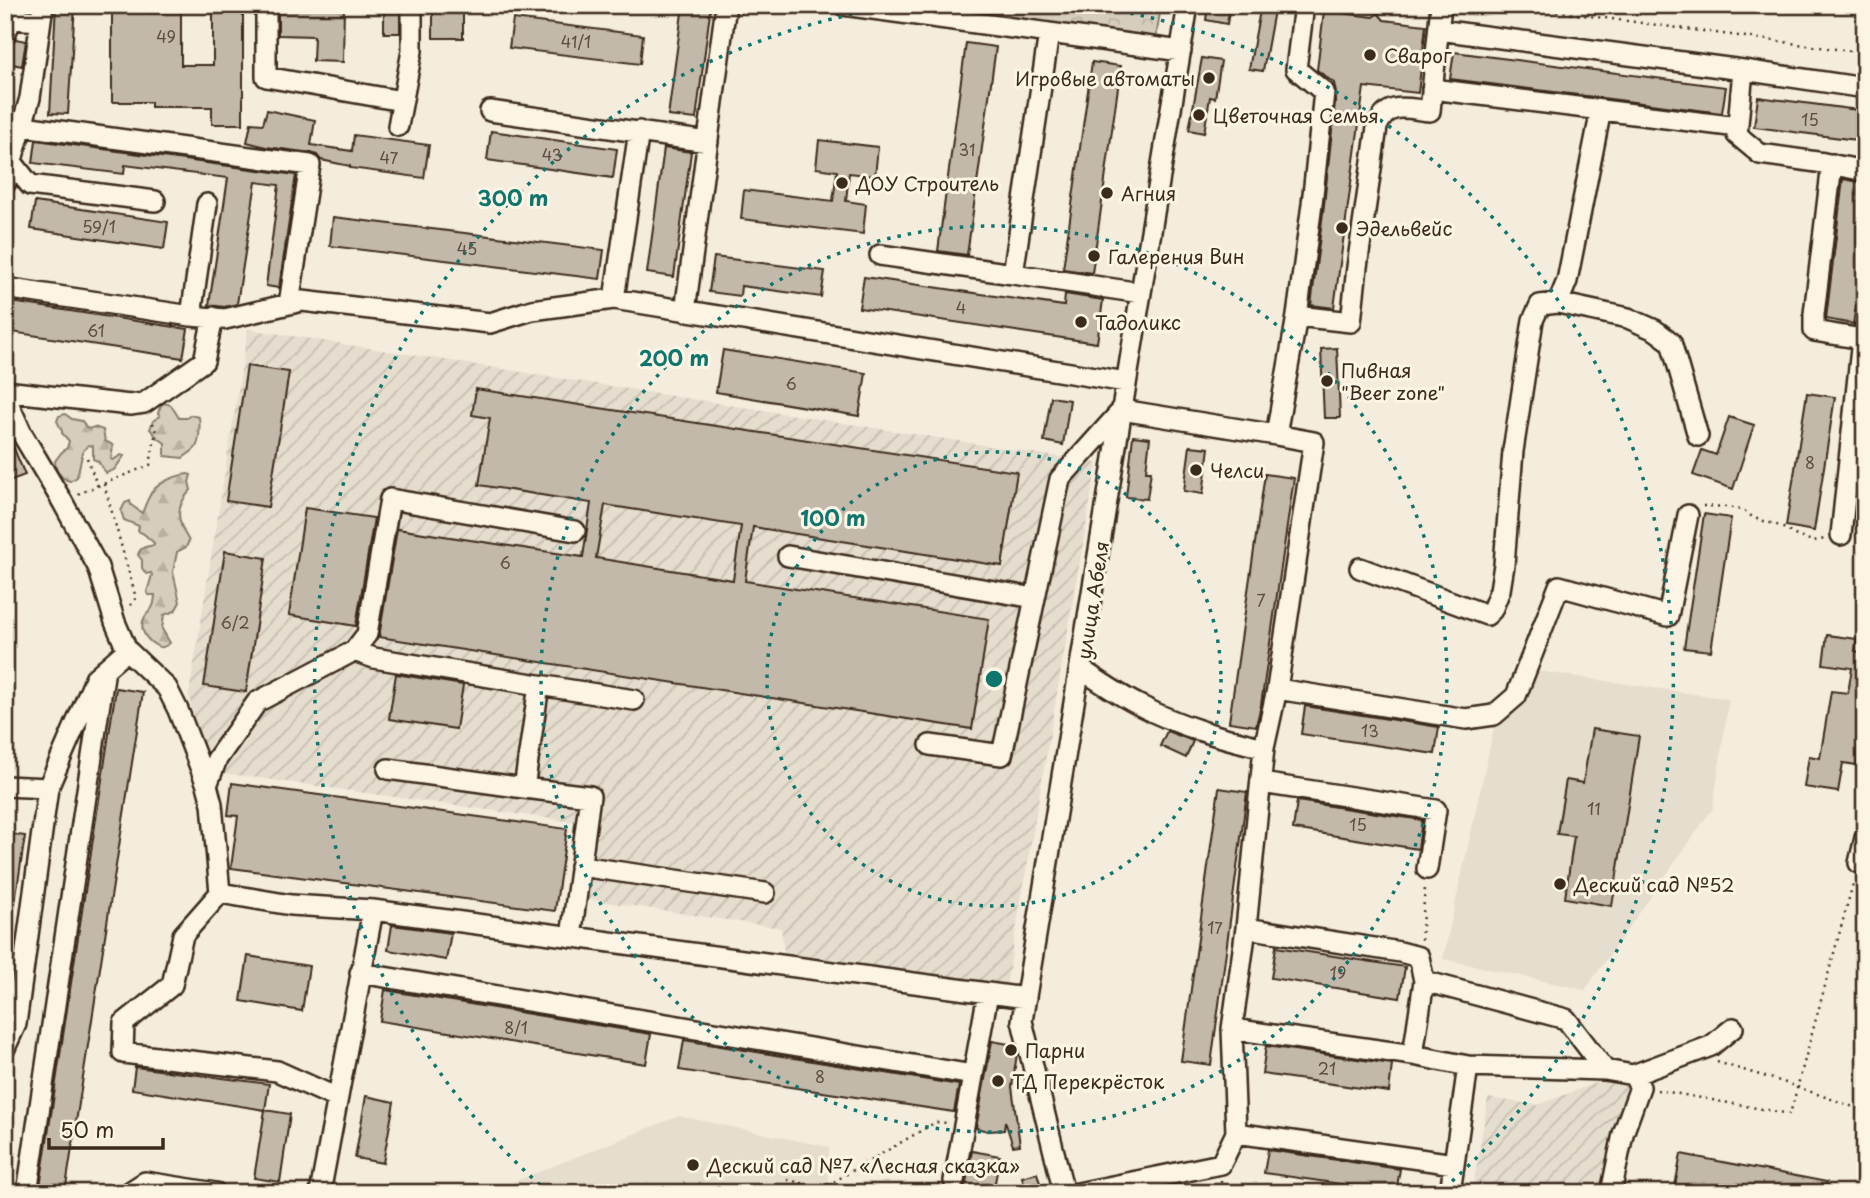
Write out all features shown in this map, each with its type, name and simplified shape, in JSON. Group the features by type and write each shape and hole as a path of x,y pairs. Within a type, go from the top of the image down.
{"street":[{"path":"266,5 266,77 402,101"},
{"path":"398,126 412,51 412,5"},
{"path":"685,311 726,5"},
{"path":"843,5 905,9 1181,51"},
{"name":"улица Абеля","path":"1064,1193 1023,1021 1188,5"},
{"path":"1276,435 1297,316 1324,92 1296,69 1304,5"},
{"path":"1297,316 1351,322 1356,267 1377,127 1383,114 1391,109 1430,111 1441,5"},
{"path":"5,184 10,158 23,125 31,92 41,13 10,19"},
{"path":"1439,30 1865,88"},
{"path":"1013,274 1049,33"},
{"path":"1743,70 1737,135 1760,154 1865,171"},
{"path":"1432,89 1738,127"},
{"path":"1558,303 1567,281 1601,110"},
{"path":"490,111 708,142"},
{"path":"23,125 310,165 289,304"},
{"path":"614,299 639,131"},
{"path":"10,158 30,185 155,201"},
{"path":"1832,164 1814,331 1863,333 1841,535"},
{"path":"191,316 207,204"},
{"path":"880,255 1141,293"},
{"path":"5,288 225,319 302,301 491,323 532,310 614,299 1126,382"},
{"path":"1360,568 1487,615 1492,610 1500,590 1504,565 1513,451 1533,320 1540,305 1558,303 1628,318 1655,330 1671,342 1698,436"},
{"path":"213,317 204,361 144,403 131,405 5,394 22,434 98,567 127,650 167,688 178,710 212,804 220,893 183,934 172,985 124,1023 124,1053 277,1071 337,1098"},
{"path":"930,745 1002,755 1060,479 1122,410 1314,442 1277,689 1264,748 1246,928 1232,1029 1236,1133 1221,1164 1078,1193"},
{"path":"207,785 217,759 257,702 354,651 367,635 390,499 575,531"},
{"path":"1277,689 1466,719 1494,715 1516,696 1559,586 1668,615 1688,515"},
{"path":"788,556 1035,598"},
{"path":"5,1048 16,1024 48,788 96,677 127,650"},
{"path":"354,651 374,658 634,700"},
{"path":"27,1193 105,669"},
{"path":"1081,669 1158,715 1211,734 1264,748"},
{"path":"524,788 539,685"},
{"path":"388,769 590,796 571,937"},
{"path":"1261,783 1436,810 1427,869"},
{"path":"5,786 48,788"},
{"path":"1859,863 1865,838"},
{"path":"580,866 765,894"},
{"path":"220,893 291,905 373,910 1026,998"},
{"path":"320,1193 373,910"},
{"path":"1246,928 1419,957 1424,981 1413,1055"},
{"path":"360,973 973,1075"},
{"path":"1424,981 1566,1018 1605,1070"},
{"path":"954,1181 988,993"},
{"path":"1232,1029 1413,1055 1468,1066 1605,1070 1636,1081 1711,1046 1733,1028"},
{"path":"1450,1193 1468,1066"},
{"path":"1611,1193 1636,1081"},
{"path":"1236,1133 1454,1164"},
{"path":"128,1193 145,1182 216,1193"}],"path":[{"path":"1508,5 1865,53"},
{"path":"62,501 150,465 156,431 144,403"},
{"path":"87,458 98,487"},
{"path":"104,484 136,598 115,622"},
{"path":"1688,515 1704,506 1729,507 1780,526 1798,537 1814,541 1841,535"},
{"path":"1636,1081 1790,1114 1859,863"},
{"path":"1419,957 1427,869"},
{"path":"1690,1054 1862,1110"},
{"path":"781,1193 788,1180 824,1188 936,1122 964,1125"}],"shaded area":[{"path":"248,329 1097,463 1006,987 785,958 781,928 566,896 574,822 201,770 189,694"},
{"name":"Деский сад №52","path":"1538,671 1729,699 1713,808 1585,990 1443,959 1495,723 1520,710"},
{"path":"1606,1079 1626,1079 1640,1096 1608,1193 1472,1193 1488,1098 1538,1105"},
{"name":"Деский сад №7 «Лесная сказка»","path":"679,1116 829,1147 828,1193 512,1193 513,1182"}],"green space":[{"path":"912,5 1161,5 1156,39"},
{"path":"164,403 171,405 179,418 187,418 190,415 199,417 197,444 183,458 165,456 165,443 150,429 153,421 160,416 158,413"},
{"path":"65,414 82,421 89,429 94,427 103,430 105,441 113,445 111,459 124,456 114,470 106,473 98,461 93,459 93,446 88,445 83,451 77,477 70,481 59,474 55,461 67,448 69,441 57,421 59,416"},
{"path":"191,475 191,490 182,502 179,515 189,541 186,547 177,552 173,572 180,602 175,611 164,615 162,629 170,643 159,647 148,639 142,628 155,595 149,595 147,592 152,575 146,574 138,555 142,548 154,543 138,531 139,526 124,520 121,511 125,503 130,501 131,505 142,513 152,492 160,484"}],"building":[{"path":"56,5 75,5 68,114 50,113"},
{"path":"213,5 243,5 243,124 212,124 212,107 151,107 151,102 112,102 112,10 181,7 181,65 213,65"},
{"path":"278,5 344,5 343,62 313,61 314,36 278,35"},
{"path":"384,5 400,5 400,33 384,33"},
{"path":"433,5 463,5 463,38 433,38"},
{"path":"683,5 711,5 696,119 668,116"},
{"path":"1208,5 1230,5 1227,24 1206,20"},
{"path":"1261,5 1275,5 1263,71 1249,69"},
{"path":"1324,11 1373,17 1378,13 1384,20 1426,25 1418,93 1364,87 1334,308 1311,305 1336,93 1334,83 1317,70"},
{"path":"513,19 643,35 640,64 509,48"},
{"path":"16,39 26,41 22,66 7,63 9,45"},
{"path":"966,43 996,47 967,255 938,251"},
{"path":"1454,52 1726,87 1722,113 1450,79"},
{"path":"1202,58 1221,61 1215,98 1210,97 1204,133 1189,130"},
{"path":"1092,62 1121,66 1092,273 1063,269"},
{"path":"1758,97 1865,111 1865,141 1754,127"},
{"path":"267,110 315,120 311,145 352,151 354,135 429,145 424,178 350,168 321,160 312,153 247,142 251,123 263,124"},
{"path":"491,131 617,149 613,178 487,160"},
{"path":"36,140 296,175 279,288 266,286 279,185 256,182 237,304 224,307 209,305 228,178 125,165 124,174 33,163"},
{"name":"ДОУ Строитель","path":"819,140 878,147 875,176 849,173 846,201 866,204 863,234 741,219 744,190 833,201 837,171 816,168"},
{"path":"664,148 691,152 674,277 647,273"},
{"path":"1843,179 1865,183 1865,255 1853,324 1826,319"},
{"path":"35,202 168,222 164,249 31,229"},
{"path":"333,217 604,250 600,279 330,246"},
{"path":"714,257 825,271 821,297 741,286 740,296 709,292"},
{"path":"864,277 1064,306 1065,294 1103,300 1097,343 859,308"},
{"path":"5,301 188,329 183,358 5,331"},
{"path":"1337,348 1340,418 1324,418 1321,349"},
{"path":"723,350 866,373 859,416 716,392"},
{"path":"247,366 289,372 268,507 226,501"},
{"path":"476,389 1017,472 1002,566 753,527 745,581 989,619 972,729 379,637 397,529 583,557 591,503 479,485 490,418 472,415","holes":["605,505 741,526 733,580 596,558"]},
{"path":"1807,393 1835,397 1814,531 1786,526"},
{"path":"1051,397 1070,400 1063,445 1044,441"},
{"path":"1729,417 1754,425 1733,489 1693,475 1702,450 1716,455"},
{"path":"5,427 25,475 9,481 5,470"},
{"path":"1133,436 1150,438 1146,471 1151,471 1147,499 1126,497"},
{"name":"Челси","path":"1190,446 1209,448 1203,494 1184,491"},
{"path":"1265,474 1294,478 1256,726 1229,722"},
{"path":"305,508 374,518 356,626 289,615"},
{"path":"1704,514 1731,518 1711,651 1684,648"},
{"path":"225,551 266,558 246,692 204,686"},
{"path":"1827,635 1857,639 1855,651 1865,653 1865,713 1857,765 1843,763 1838,792 1804,787 1809,756 1820,758 1831,691 1848,693 1852,668 1823,664"},
{"path":"396,674 463,685 456,729 389,719"},
{"path":"116,688 143,692 65,1193 39,1193"},
{"path":"1305,706 1439,727 1435,754 1301,734"},
{"path":"1592,729 1639,736 1612,906 1565,898 1574,836 1557,834 1566,780 1583,783"},
{"path":"1167,731 1193,741 1186,758 1160,746"},
{"path":"232,783 567,829 555,911 231,868 238,816 228,815"},
{"path":"1219,788 1247,792 1211,1065 1181,1061"},
{"path":"1297,801 1422,820 1418,849 1293,829"},
{"path":"5,833 25,836 12,922 5,922"},
{"path":"392,925 451,933 446,960 388,950"},
{"path":"1276,947 1405,967 1400,998 1271,978"},
{"path":"248,956 309,966 302,1011 241,1001"},
{"path":"385,990 651,1034 646,1064 380,1021"},
{"path":"684,1040 959,1085 954,1112 679,1070"},
{"name":"ТД Перекрёсток","path":"992,1041 1015,1045 1017,1054 1012,1087 1020,1145 1013,1146 1005,1121 1004,1130 988,1131 976,1128"},
{"path":"1266,1046 1392,1064 1389,1092 1262,1074"},
{"path":"135,1067 269,1084 265,1110 132,1089"},
{"path":"366,1096 394,1102 383,1163 355,1158"},
{"path":"265,1110 290,1114 280,1182 254,1178"},
{"path":"1268,1150 1400,1169 1396,1192 1264,1173"},
{"path":"972,1151 1000,1156 993,1193 960,1193 966,1183"},
{"path":"1681,1154 1827,1182 1825,1193 1708,1193 1675,1186"},
{"path":"1037,1173 1043,1193 1027,1193 1022,1177"}],"place":[{"name":"Сварог","path":"1370,55"},
{"name":"Игровые автоматы","path":"1209,78"},
{"name":"Цветочная Семья","path":"1199,115"},
{"name":"ДОУ Строитель","path":"842,183"},
{"name":"Агния","path":"1107,193"},
{"name":"Эдельвейс","path":"1342,228"},
{"name":"Галерения Вин","path":"1094,256"},
{"name":"Тадоликс","path":"1081,322"},
{"name":"Пивная \"Beer zone\"","path":"1327,381"},
{"name":"Челси","path":"1196,470"},
{"name":"Деский сад №52","path":"1560,884"},
{"name":"Парни","path":"1011,1050"},
{"name":"ТД Перекрёсток","path":"998,1081"},
{"name":"Деский сад №7 «Лесная сказка»","path":"693,1165"}]}
